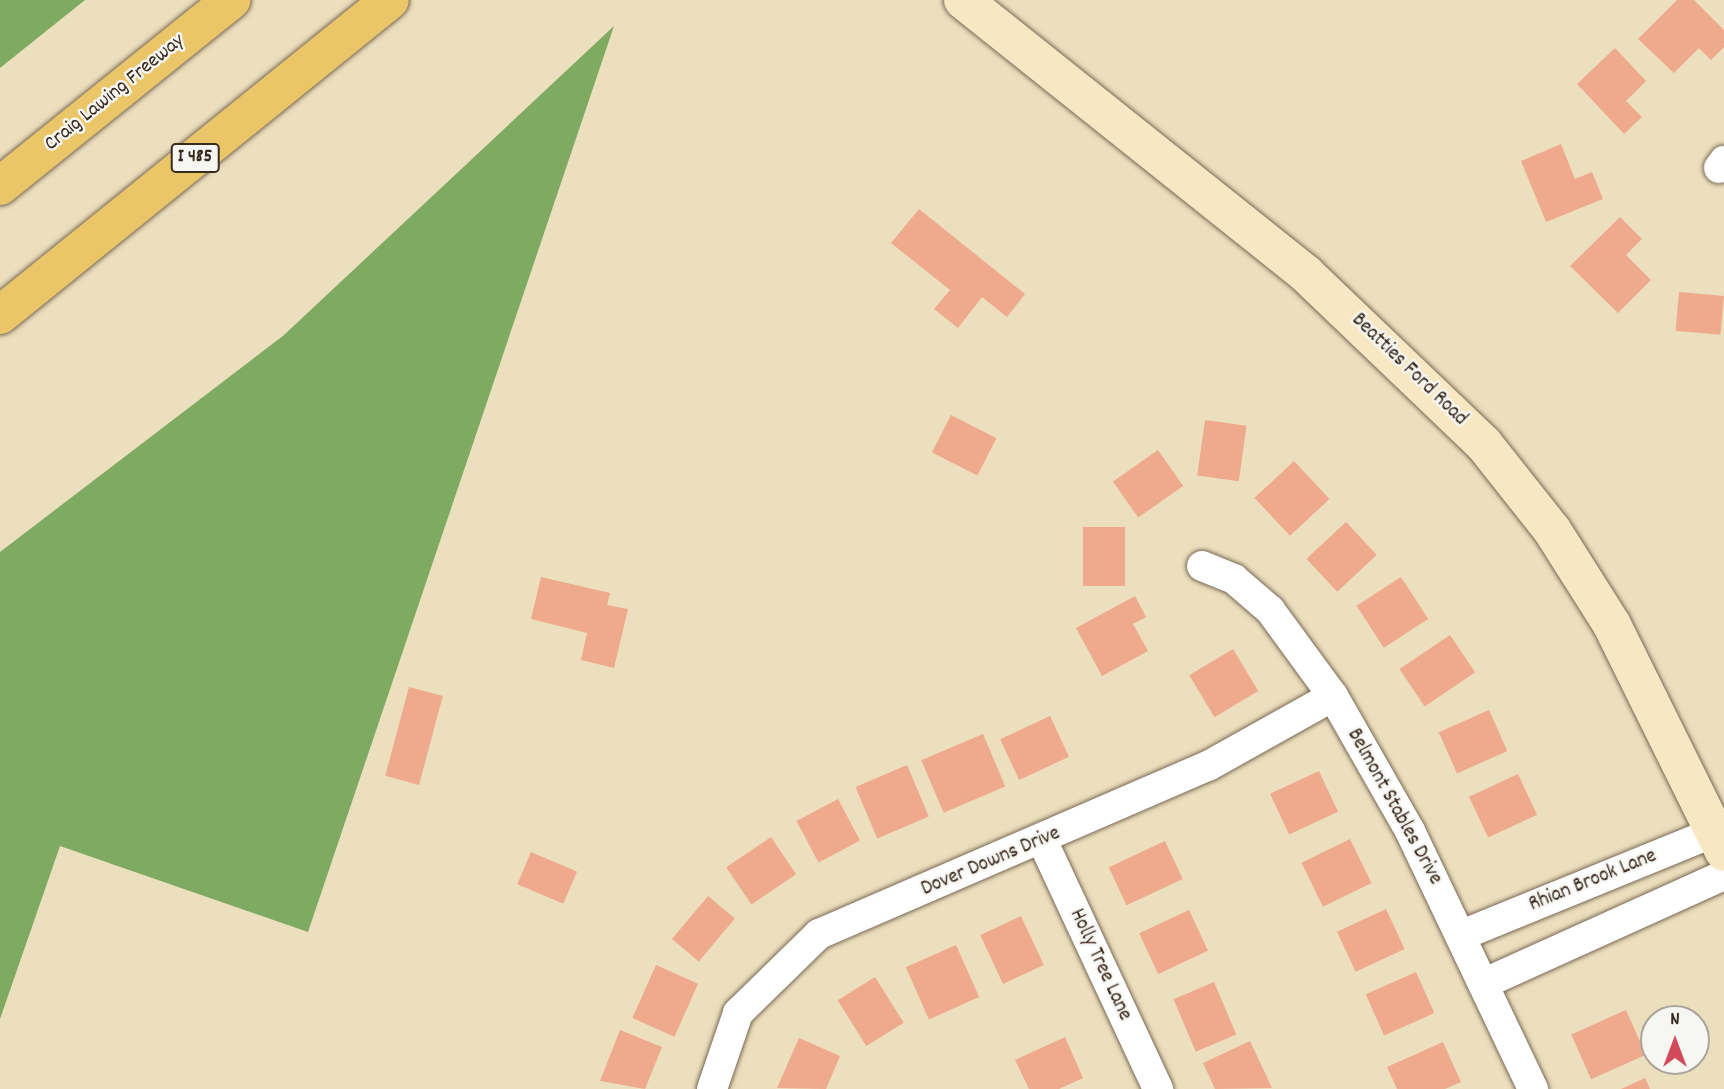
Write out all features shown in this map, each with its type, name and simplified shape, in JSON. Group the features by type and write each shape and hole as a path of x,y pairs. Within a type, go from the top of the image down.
{"highway":[{"name":"Craig Lawing Freeway","path":"0,186 231,0"},
{"name":"I 485","path":"0,315 390,0"}],"main road":[{"name":"Beatties Ford Road","path":"963,0 1306,274 1483,443 1552,530 1612,625 1721,838"}],"street":[{"name":"Belmont Stables Drive","path":"1202,566 1234,579 1270,610 1333,696 1462,935 1533,1089"},
{"name":"Dover Downs Drive","path":"712,1089 738,1013 819,934 1042,840 1208,766 1333,696"},
{"name":"Rhian Brook Lane","path":"1462,935 1721,838"},
{"name":"Holly Tree Lane","path":"1042,840 1158,1089"},
{"path":"1485,983 1724,875"}],"green space":[{"path":"0,0 85,0 0,68"},
{"path":"614,26 308,932 60,846 0,1019 0,552 284,335"}],"building":[{"path":"1677,0 1694,0 1724,30 1724,47 1711,60 1699,48 1674,73 1638,39"},
{"path":"1615,48 1646,81 1626,101 1642,117 1624,134 1577,84"},
{"path":"1561,144 1575,179 1592,172 1603,199 1546,222 1521,161"},
{"path":"919,209 1025,294 1007,317 982,297 958,328 934,309 950,290 891,243"},
{"path":"1620,217 1642,239 1626,255 1651,280 1618,313 1570,266"},
{"path":"1679,292 1724,296 1720,335 1676,331"},
{"path":"951,415 996,438 977,476 932,452"},
{"path":"1205,420 1247,426 1239,481 1197,475"},
{"path":"1158,450 1183,486 1138,518 1113,482"},
{"path":"1294,461 1329,499 1290,536 1255,498"},
{"path":"1346,522 1377,555 1337,592 1307,559"},
{"path":"1083,527 1125,527 1125,586 1083,586"},
{"path":"541,577 610,593 607,605 628,609 614,668 581,660 587,633 531,619"},
{"path":"1401,577 1428,619 1384,648 1357,606"},
{"path":"1135,596 1146,617 1133,624 1148,651 1102,676 1076,628"},
{"path":"1450,635 1475,672 1425,706 1399,669"},
{"path":"1233,649 1258,691 1215,717 1189,675"},
{"path":"409,687 443,696 419,785 385,776"},
{"path":"1489,710 1507,751 1457,773 1439,732"},
{"path":"1050,716 1069,757 1019,780 1000,739"},
{"path":"983,734 1005,786 944,813 921,760"},
{"path":"907,765 929,817 877,838 855,787"},
{"path":"1319,771 1338,812 1289,835 1270,794"},
{"path":"1518,774 1537,815 1488,838 1469,797"},
{"path":"838,799 860,840 819,863 797,821"},
{"path":"771,837 796,874 751,905 726,867"},
{"path":"1350,839 1371,883 1323,907 1301,863"},
{"path":"1165,841 1183,879 1127,905 1109,867"},
{"path":"531,852 577,872 563,904 517,884"},
{"path":"708,896 735,918 699,961 672,939"},
{"path":"1386,909 1405,949 1356,972 1337,932"},
{"path":"1189,910 1208,951 1158,974 1139,933"},
{"path":"1021,916 1044,965 1003,984 980,935"},
{"path":"956,945 979,997 929,1019 906,967"},
{"path":"656,965 698,984 674,1037 632,1018"},
{"path":"1416,972 1434,1013 1384,1035 1366,994"},
{"path":"875,977 904,1023 866,1046 838,1000"},
{"path":"1214,982 1236,1034 1196,1052 1173,999"},
{"path":"1626,1010 1640,1041 1640,1057 1591,1079 1571,1034"},
{"path":"620,1030 662,1047 645,1089 600,1081"},
{"path":"1065,1037 1083,1078 1059,1089 1029,1089 1015,1060"},
{"path":"799,1038 840,1056 826,1089 777,1088"},
{"path":"1250,1041 1272,1088 1215,1089 1203,1063"},
{"path":"1443,1042 1461,1082 1445,1089 1397,1089 1387,1067"},
{"path":"1645,1078 1650,1089 1621,1089"}]}
